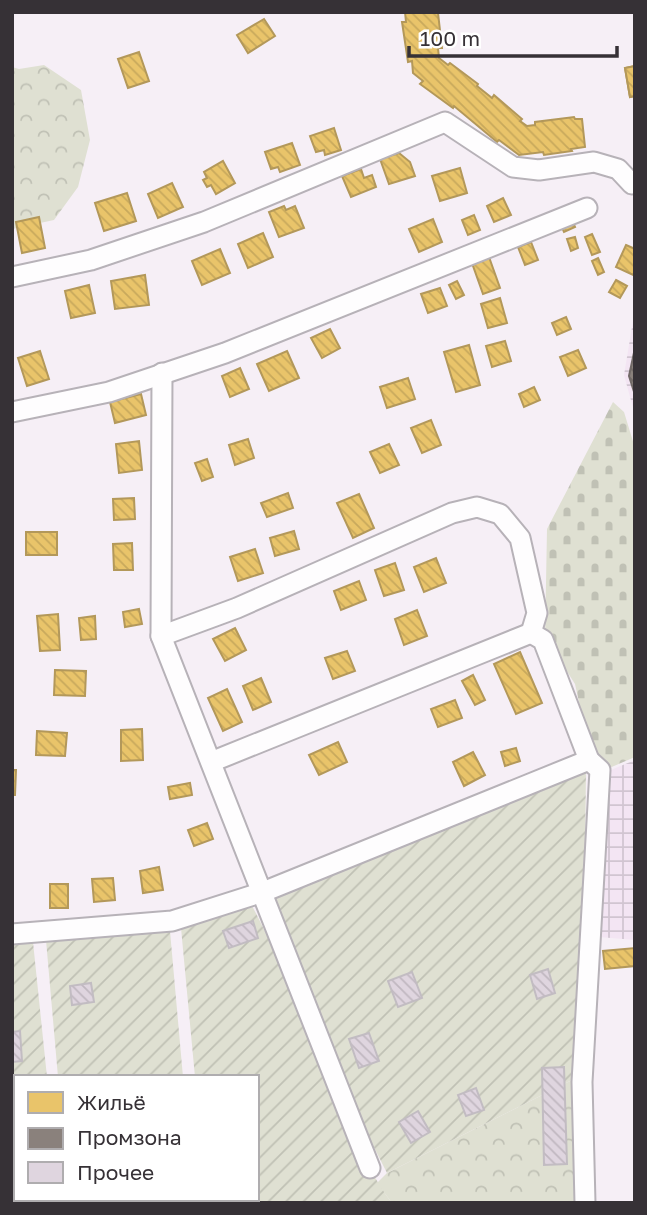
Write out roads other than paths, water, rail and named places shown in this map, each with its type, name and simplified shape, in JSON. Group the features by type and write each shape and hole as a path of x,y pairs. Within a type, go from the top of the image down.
{"street":[{"path":"12,277 91,260 204,222 445,122 513,167 539,170 594,162 618,169 632,184"},
{"path":"12,412 109,392 225,354 587,208"},
{"path":"162,373 161,636 370,1168"},
{"path":"161,636 237,608 452,513 477,507 500,514 520,538 537,612 531,634"},
{"path":"211,762 531,634 543,640 589,760 600,770 582,1082 585,1203"},
{"path":"12,934 172,920 262,892 589,760"}]}
